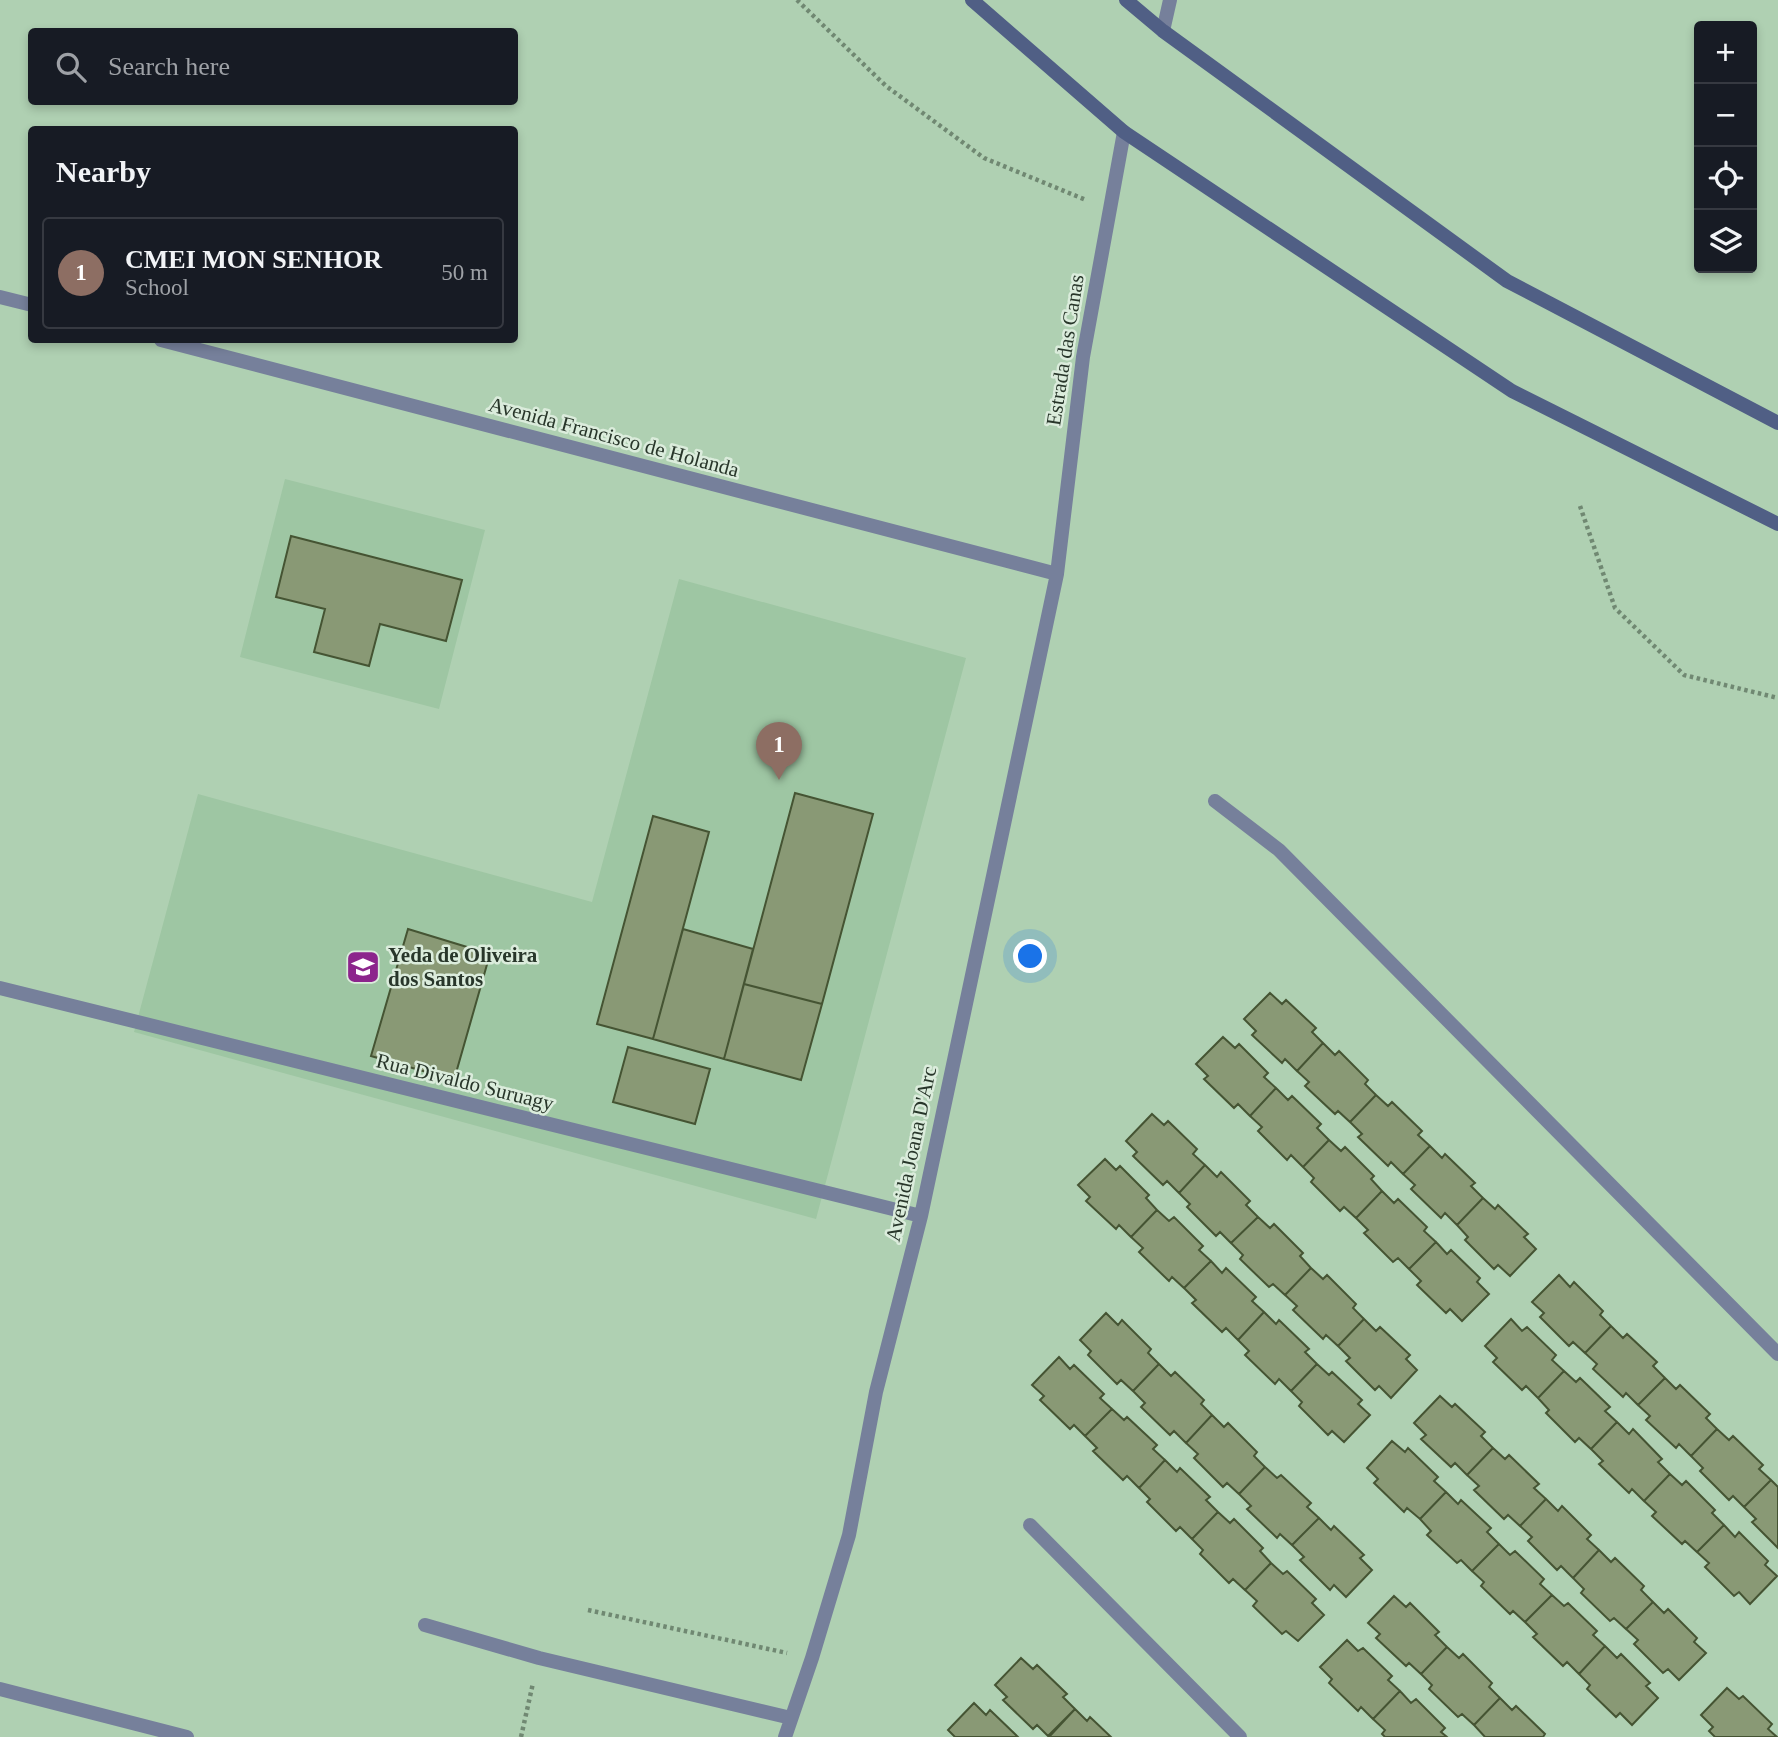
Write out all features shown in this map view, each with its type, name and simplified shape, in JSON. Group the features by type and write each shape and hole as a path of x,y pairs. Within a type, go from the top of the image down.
{"main road":[{"path":"972,0 1124,132 1512,391 1778,524"},
{"path":"1126,0 1163,31 1507,281 1778,423"}],"street":[{"path":"1163,31 1170,0"},
{"name":"Estrada das Canas","path":"1057,575 1083,357 1124,132"},
{"path":"0,297 28,305"},
{"name":"Avenida Francisco de Holanda","path":"172,343 1057,575"},
{"name":"Avenida Joana D'Arc","path":"785,1737 849,1535 876,1392 921,1216 1057,575"},
{"path":"1215,801 1279,850 1778,1354"},
{"name":"Rua Divaldo Suruagy","path":"0,988 921,1216"},
{"path":"1030,1525 1240,1737"},
{"path":"425,1625 539,1658 791,1718"},
{"path":"0,1689 187,1737"}],"path":[{"path":"797,0 886,86 984,158 1110,210"},
{"path":"1580,506 1615,608 1674,666 1684,675 1778,698"},
{"path":"587,1610 812,1658"},
{"path":"521,1737 539,1658"}],"shaded area":[{"path":"285,479 485,530 439,709 240,657"},
{"path":"679,579 966,658 816,1219 134,1032 198,794 592,902"}],"building":[{"path":"291,536 462,580 446,641 380,624 369,666 314,652 325,609 276,597"},
{"path":"795,793 873,814 822,1004 744,984"},
{"path":"653,816 709,832 653,1039 597,1024"},
{"path":"408,929 490,954 454,1080 371,1056"},
{"path":"683,929 753,949 724,1059 653,1039"},
{"path":"744,984 822,1004 801,1080 724,1059"},
{"path":"1270,993 1282,1004 1286,1000 1316,1028 1312,1032 1323,1043 1297,1071 1285,1059 1282,1063 1252,1035 1256,1031 1244,1019"},
{"path":"1223,1037 1235,1048 1239,1044 1268,1073 1264,1077 1276,1088 1250,1116 1238,1104 1234,1108 1204,1079 1208,1076 1196,1064"},
{"path":"1323,1043 1335,1055 1339,1051 1368,1080 1365,1084 1376,1095 1350,1122 1338,1111 1335,1114 1305,1086 1309,1082 1297,1071"},
{"path":"628,1047 710,1069 695,1124 613,1102"},
{"path":"1276,1088 1288,1100 1292,1096 1321,1124 1317,1128 1329,1140 1303,1167 1291,1155 1287,1160 1258,1131 1262,1127 1250,1116"},
{"path":"1376,1095 1388,1106 1392,1102 1422,1131 1418,1135 1430,1146 1403,1174 1391,1162 1388,1166 1358,1137 1362,1134 1350,1122"},
{"path":"1152,1114 1164,1125 1168,1121 1197,1149 1193,1154 1205,1165 1179,1193 1167,1181 1163,1185 1133,1156 1137,1152 1126,1141"},
{"path":"1329,1140 1341,1151 1345,1147 1374,1176 1371,1179 1382,1191 1356,1218 1344,1207 1340,1211 1311,1182 1314,1178 1303,1167"},
{"path":"1430,1146 1442,1158 1445,1154 1475,1183 1471,1186 1483,1198 1457,1225 1445,1213 1441,1218 1411,1189 1415,1185 1403,1174"},
{"path":"1105,1159 1116,1170 1120,1166 1149,1195 1146,1198 1157,1210 1131,1237 1119,1225 1116,1229 1086,1201 1090,1197 1078,1185"},
{"path":"1205,1165 1217,1177 1221,1172 1250,1201 1246,1205 1258,1217 1231,1243 1220,1232 1216,1236 1187,1207 1190,1204 1179,1193"},
{"path":"1382,1191 1394,1203 1398,1199 1427,1227 1424,1231 1436,1242 1409,1269 1398,1258 1393,1262 1364,1233 1368,1230 1356,1218"},
{"path":"1483,1198 1495,1209 1498,1205 1528,1234 1524,1237 1536,1249 1510,1276 1498,1265 1494,1269 1465,1240 1468,1237 1457,1225"},
{"path":"1157,1210 1169,1221 1174,1217 1203,1246 1199,1250 1211,1261 1184,1288 1172,1277 1169,1281 1139,1252 1143,1248 1131,1237"},
{"path":"1258,1217 1270,1228 1274,1224 1303,1253 1300,1256 1311,1268 1285,1295 1273,1284 1269,1287 1240,1259 1243,1255 1231,1243"},
{"path":"1436,1242 1447,1254 1451,1250 1480,1278 1477,1282 1489,1294 1462,1321 1450,1309 1446,1313 1417,1285 1421,1281 1409,1269"},
{"path":"1211,1261 1222,1273 1226,1268 1256,1297 1252,1301 1264,1312 1238,1340 1226,1328 1222,1332 1192,1303 1196,1300 1184,1288"},
{"path":"1311,1268 1323,1279 1327,1275 1356,1304 1353,1308 1364,1319 1338,1346 1326,1335 1323,1339 1293,1310 1297,1306 1285,1295"},
{"path":"1559,1275 1570,1287 1574,1282 1603,1311 1600,1315 1611,1326 1585,1353 1573,1342 1569,1346 1540,1317 1544,1313 1532,1302"},
{"path":"1264,1312 1276,1324 1279,1320 1309,1349 1305,1352 1317,1364 1291,1391 1279,1379 1275,1384 1245,1355 1249,1351 1238,1340"},
{"path":"1106,1313 1118,1325 1122,1320 1151,1349 1148,1353 1159,1364 1133,1391 1121,1380 1117,1384 1088,1355 1091,1351 1080,1340"},
{"path":"1364,1319 1376,1331 1380,1327 1410,1355 1406,1359 1417,1370 1391,1398 1379,1386 1375,1390 1346,1361 1350,1358 1338,1346"},
{"path":"1511,1319 1522,1331 1527,1327 1556,1355 1552,1360 1564,1371 1538,1398 1526,1386 1522,1390 1493,1362 1497,1358 1485,1346"},
{"path":"1611,1326 1623,1338 1627,1334 1657,1362 1653,1366 1665,1378 1638,1405 1626,1393 1623,1397 1593,1369 1597,1364 1585,1353"},
{"path":"1059,1357 1070,1369 1074,1365 1104,1394 1100,1398 1112,1409 1085,1436 1074,1425 1070,1429 1040,1400 1044,1396 1032,1385"},
{"path":"1159,1364 1171,1376 1175,1372 1204,1400 1201,1404 1212,1415 1186,1443 1174,1431 1170,1435 1141,1407 1145,1403 1133,1391"},
{"path":"1317,1364 1329,1375 1332,1372 1362,1400 1358,1404 1370,1415 1344,1442 1332,1431 1328,1435 1299,1406 1302,1402 1291,1391"},
{"path":"1564,1371 1576,1382 1580,1378 1610,1407 1605,1411 1617,1422 1591,1449 1579,1438 1575,1442 1546,1413 1549,1410 1538,1398"},
{"path":"1665,1378 1676,1389 1680,1385 1710,1414 1706,1418 1717,1429 1691,1456 1679,1444 1676,1448 1646,1420 1650,1416 1638,1405"},
{"path":"1440,1396 1452,1407 1455,1404 1485,1432 1481,1436 1493,1448 1467,1475 1455,1463 1451,1467 1421,1439 1426,1435 1414,1423"},
{"path":"1112,1409 1124,1420 1127,1417 1157,1445 1153,1449 1165,1460 1139,1488 1127,1476 1123,1480 1093,1451 1097,1448 1085,1436"},
{"path":"1212,1415 1224,1427 1228,1423 1257,1452 1254,1456 1265,1467 1239,1494 1227,1483 1223,1487 1194,1458 1198,1454 1186,1443"},
{"path":"1617,1422 1629,1434 1633,1429 1662,1459 1658,1462 1670,1474 1644,1501 1632,1489 1629,1493 1599,1464 1603,1461 1591,1449"},
{"path":"1717,1429 1729,1440 1733,1436 1763,1465 1759,1469 1771,1480 1744,1507 1733,1496 1729,1500 1700,1471 1703,1468 1691,1456"},
{"path":"1392,1441 1405,1452 1408,1448 1438,1477 1434,1481 1446,1492 1420,1519 1407,1508 1404,1512 1374,1483 1378,1479 1367,1468"},
{"path":"1493,1448 1505,1459 1509,1455 1539,1484 1534,1488 1546,1499 1520,1526 1508,1515 1504,1519 1474,1490 1479,1486 1467,1475"},
{"path":"1165,1460 1177,1472 1180,1468 1210,1497 1206,1500 1218,1512 1192,1539 1180,1527 1176,1531 1147,1502 1150,1499 1139,1488"},
{"path":"1265,1467 1277,1478 1281,1475 1311,1503 1307,1507 1319,1518 1292,1545 1280,1534 1277,1538 1247,1509 1251,1506 1239,1494"},
{"path":"1670,1474 1682,1485 1686,1481 1715,1510 1712,1513 1724,1525 1697,1552 1685,1541 1682,1544 1652,1516 1656,1512 1644,1501"},
{"path":"1771,1480 1778,1487 1778,1548 1752,1522 1756,1519 1744,1507"},
{"path":"1446,1492 1458,1504 1461,1500 1491,1528 1487,1532 1499,1544 1472,1571 1461,1560 1457,1563 1427,1535 1431,1531 1420,1519"},
{"path":"1546,1499 1558,1511 1562,1506 1591,1535 1587,1539 1599,1550 1573,1578 1561,1566 1557,1570 1528,1541 1532,1537 1520,1526"},
{"path":"1218,1512 1230,1523 1234,1519 1263,1548 1260,1551 1271,1563 1245,1590 1233,1579 1229,1583 1200,1554 1203,1550 1192,1539"},
{"path":"1319,1518 1331,1530 1334,1526 1364,1555 1360,1558 1372,1570 1346,1597 1334,1585 1330,1590 1300,1560 1304,1557 1292,1545"},
{"path":"1724,1525 1735,1537 1739,1532 1768,1561 1765,1565 1777,1576 1750,1604 1739,1592 1734,1596 1705,1567 1709,1563 1697,1552"},
{"path":"1499,1544 1510,1555 1515,1551 1544,1579 1540,1584 1552,1595 1525,1622 1513,1611 1510,1614 1481,1586 1484,1582 1472,1571"},
{"path":"1599,1550 1611,1562 1615,1558 1644,1586 1641,1590 1653,1602 1626,1629 1614,1618 1610,1621 1581,1593 1584,1589 1573,1578"},
{"path":"1271,1563 1283,1574 1287,1571 1316,1599 1312,1603 1324,1615 1298,1641 1286,1631 1282,1634 1253,1606 1257,1601 1245,1590"},
{"path":"1552,1595 1564,1606 1568,1603 1597,1631 1593,1635 1605,1646 1579,1674 1567,1662 1563,1666 1533,1637 1537,1634 1525,1622"},
{"path":"1394,1596 1406,1607 1410,1603 1439,1632 1435,1635 1447,1647 1421,1674 1409,1663 1406,1666 1376,1638 1380,1634 1368,1623"},
{"path":"1653,1602 1664,1613 1668,1609 1697,1638 1694,1642 1706,1653 1679,1680 1668,1669 1663,1673 1634,1644 1638,1640 1626,1629"},
{"path":"1347,1640 1358,1651 1363,1648 1392,1676 1388,1680 1400,1691 1373,1719 1361,1707 1358,1711 1329,1683 1332,1679 1320,1667"},
{"path":"1605,1646 1617,1658 1621,1654 1650,1683 1646,1686 1658,1698 1632,1725 1620,1713 1616,1717 1587,1689 1590,1685 1579,1674"},
{"path":"1447,1647 1459,1658 1463,1654 1492,1683 1489,1687 1500,1698 1474,1725 1462,1714 1458,1717 1429,1689 1432,1685 1421,1674"},
{"path":"1021,1658 1033,1669 1037,1665 1067,1694 1063,1697 1075,1709 1048,1736 1037,1725 1033,1729 1003,1700 1007,1697 995,1685"},
{"path":"1727,1688 1739,1699 1743,1696 1772,1724 1768,1729 1777,1737 1715,1737 1709,1731 1713,1727 1701,1715"},
{"path":"1400,1691 1411,1703 1416,1699 1445,1728 1441,1732 1447,1737 1385,1737 1382,1734 1385,1730 1373,1719"},
{"path":"1500,1698 1512,1710 1516,1706 1545,1734 1543,1737 1485,1737 1474,1725"},
{"path":"974,1703 986,1715 990,1710 1018,1737 955,1737 948,1730"},
{"path":"1075,1709 1087,1721 1090,1717 1111,1737 1049,1737"}],"place":[{"name":"CMEI MON SENHOR","path":"779,780"},
{"name":"Yeda de Oliveira dos Santos","path":"363,967"}]}
